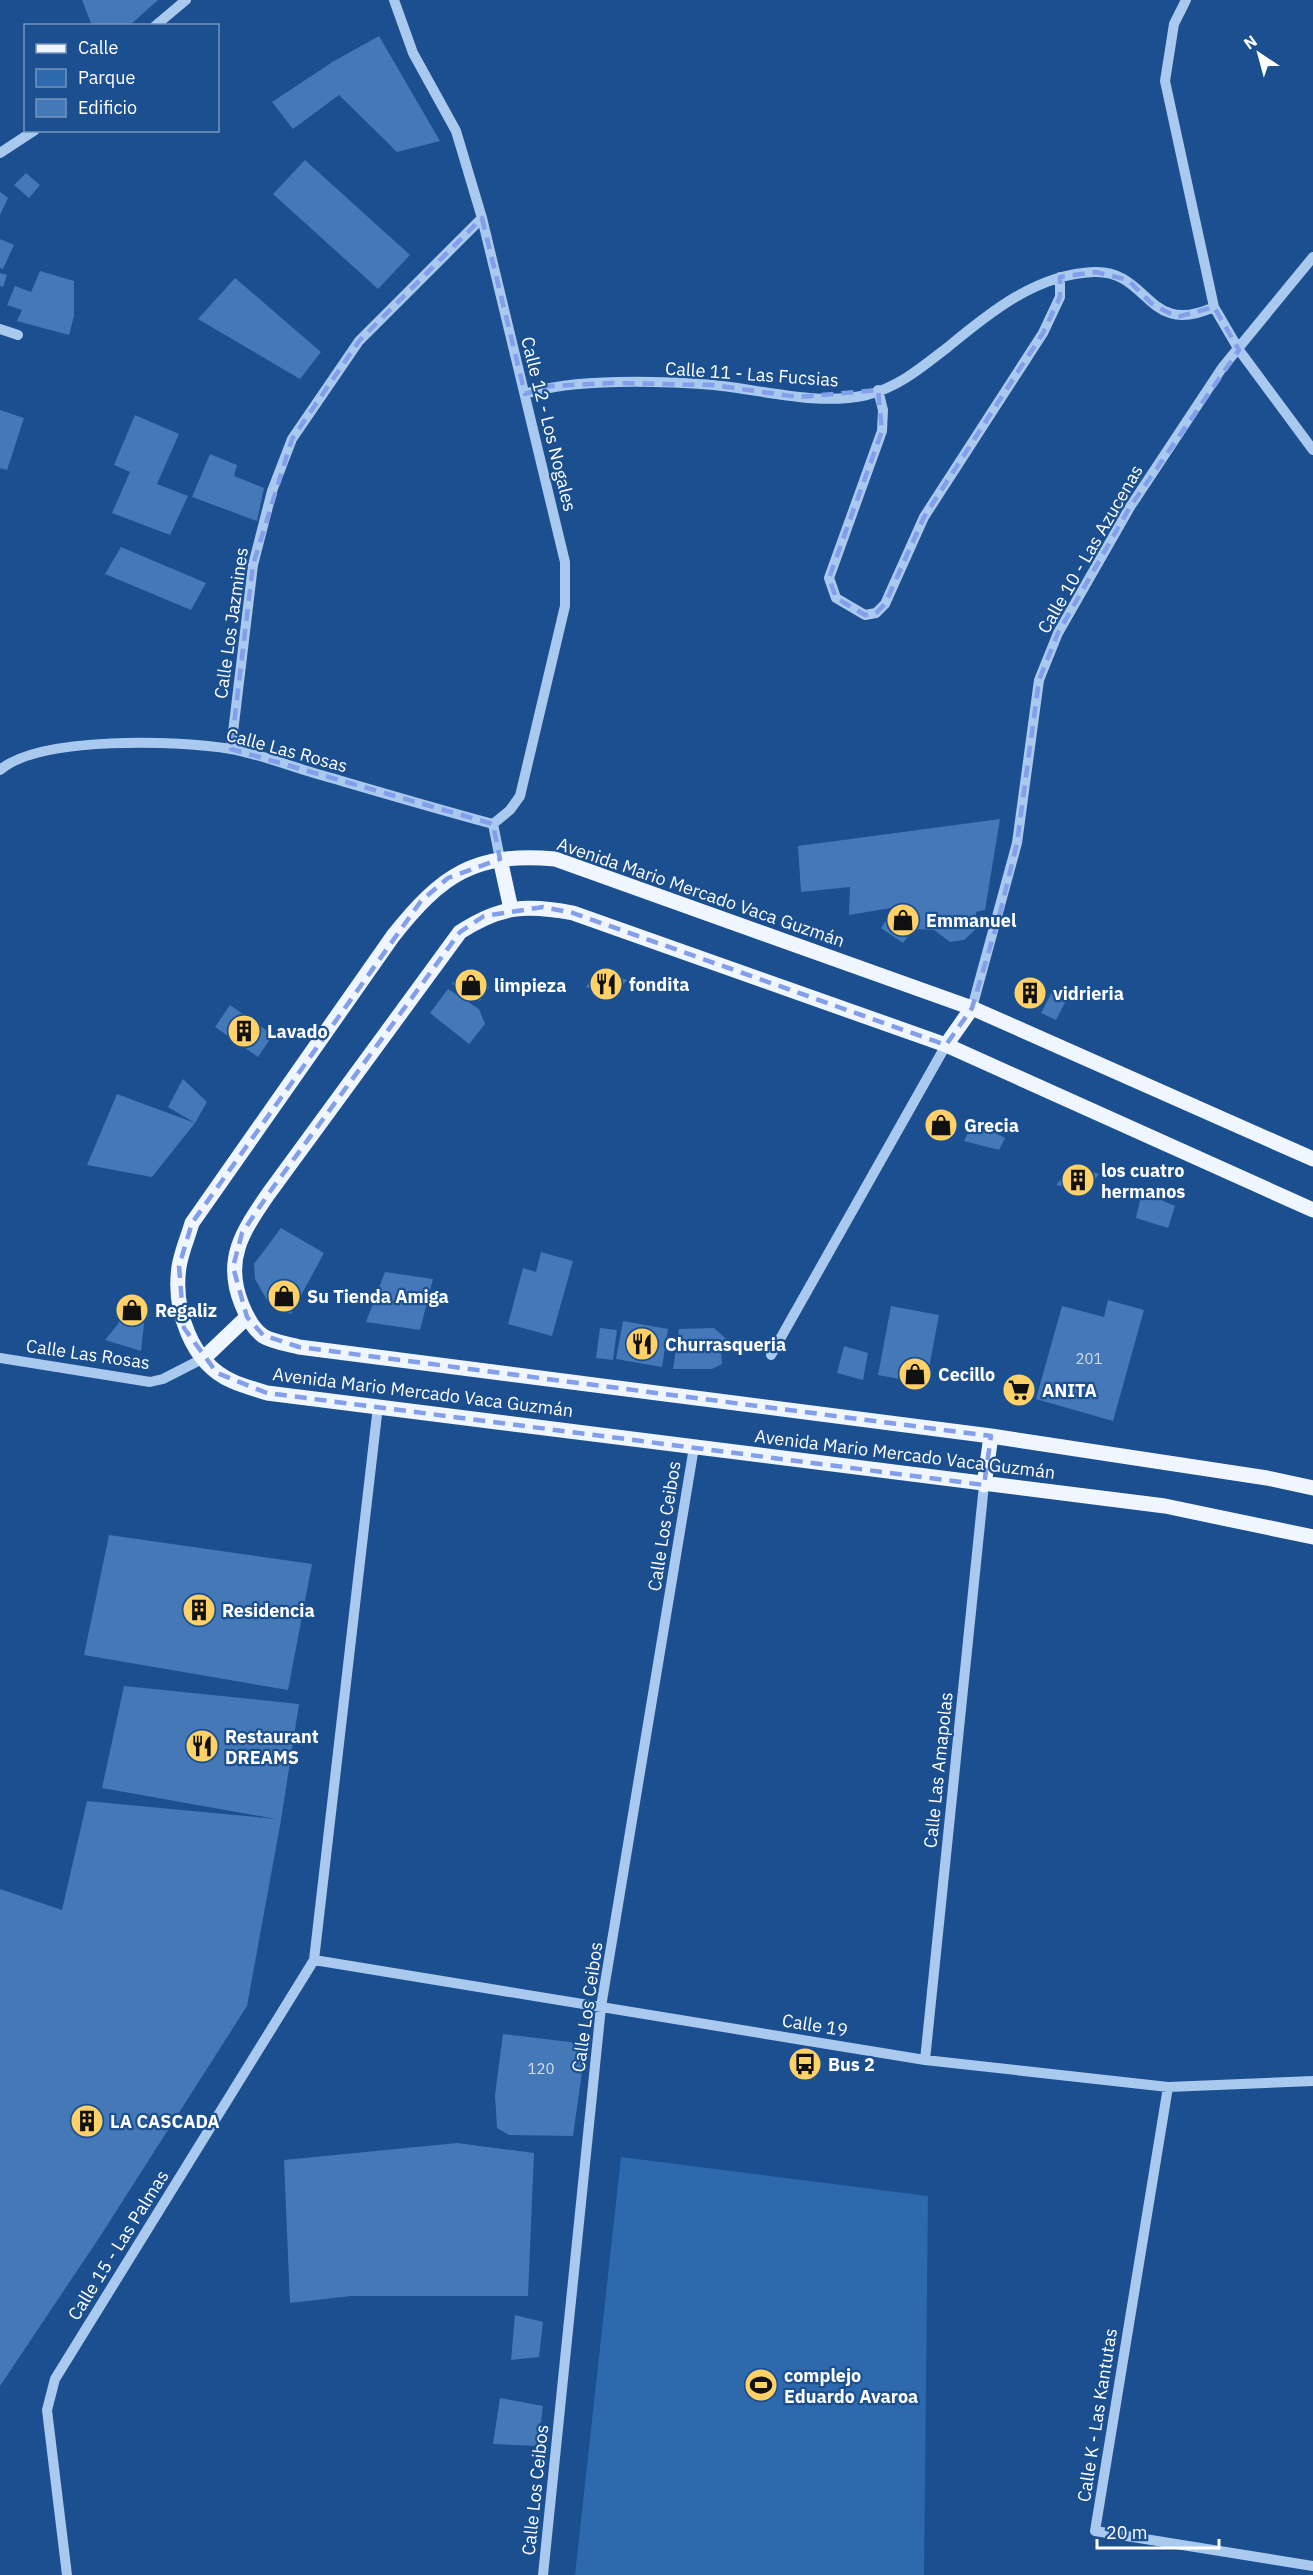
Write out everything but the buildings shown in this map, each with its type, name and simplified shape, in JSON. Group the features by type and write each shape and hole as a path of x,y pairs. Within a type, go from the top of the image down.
{"main road":[{"name":"Avenida Mario Mercado Vaca Guzmán","path":"1313,1159 972,1008 555,859 521,856 472,866 448,878 421,901 393,936 192,1223 179,1266 178,1293 184,1328 217,1373 231,1381 267,1393 1165,1506 1313,1537"},
{"path":"500,859 511,909"},
{"name":"Avenida Mario Mercado Vaca Guzmán","path":"1313,1210 946,1045 573,913 543,907 511,909 484,916 459,932 242,1233 233,1267 237,1292 247,1317 263,1335 299,1347 991,1436 1267,1478 1313,1488"},
{"path":"946,1045 972,1008"},
{"path":"204,1358 247,1317"},
{"path":"984,1485 991,1436"}],"street":[{"path":"157,24 186,0"},
{"name":"Calle 12 - Los Nogales","path":"394,0 414,53 456,131 482,218 565,562 565,606 520,796 510,810 493,824"},
{"path":"1186,0 1174,24 1165,81 1214,307 1239,350 1313,450"},
{"path":"0,153 32,132"},
{"name":"Calle Los Jazmines","path":"231,749 253,565 272,491 292,439 359,341 482,218"},
{"name":"Calle 10 - Las Azucenas","path":"972,1008 1017,843 1039,680 1058,633 1130,507 1222,368 1313,258"},
{"name":"Calle 11 - Las Fucsias","path":"525,394 550,386 612,383 713,385 798,397 836,398 867,395 898,384 975,324 1026,290 1060,277 1096,272 1128,280 1152,304 1177,317 1196,315 1214,307"},
{"path":"878,390 883,410 882,431 829,578 836,598 865,615 876,614 885,604 924,517 1043,333 1060,297 1060,277"},
{"path":"0,329 18,335"},
{"name":"Calle Las Rosas","path":"0,770 8,763 38,752 91,745 124,742 231,749 493,824"},
{"path":"493,824 500,859"},
{"path":"771,1355 946,1045"},
{"name":"Calle Las Rosas","path":"0,1358 150,1382 163,1379 204,1358"},
{"path":"314,1960 378,1406"},
{"name":"Calle Los Ceibos","path":"543,2575 601,2007 694,1447"},
{"name":"Calle Las Amapolas","path":"925,2060 984,1485"},
{"name":"Calle 19","path":"314,1960 925,2060 1168,2087 1313,2081"},
{"name":"Calle 15 - Las Palmas","path":"67,2575 47,2410 55,2379 314,1960"},
{"name":"Calle K - Las Kantutas","path":"1168,2087 1095,2531 1313,2566"}],"highlighted area":[{"path":"482,218 525,394 550,386 612,383 713,385 798,397 878,390 882,431 829,578 836,598 865,615 876,613 885,604 924,517 1043,333 1060,297 1060,277 1096,272 1128,280 1152,304 1177,317 1214,307 1239,350 1130,507 1058,633 1039,680 1017,843 999,917 972,1008 946,1045 573,913 543,907 484,916 460,932 269,1193 242,1233 233,1267 247,1317 263,1335 299,1347 991,1436 984,1485 267,1393 217,1373 184,1328 179,1266 192,1223 421,901 448,878 500,859 493,824 231,749 253,565 292,439 359,341"}],"green space":[{"name":"complejo Eduardo Avaroa","path":"621,2157 928,2196 924,2575 575,2575"}],"place":[{"name":"Emmanuel","path":"903,920"},
{"name":"fondita","path":"606,984"},
{"name":"limpieza","path":"471,985"},
{"name":"vidrieria","path":"1030,993"},
{"name":"Lavado","path":"244,1031"},
{"name":"Grecia","path":"941,1125"},
{"name":"los cuatro hermanos","path":"1078,1180"},
{"name":"Su Tienda Amiga","path":"284,1296"},
{"name":"Regaliz","path":"132,1310"},
{"name":"Churrasqueria","path":"642,1344"},
{"name":"Cecillo","path":"915,1374"},
{"name":"ANITA","path":"1019,1390"},
{"name":"Residencia","path":"199,1610"},
{"name":"Restaurant DREAMS","path":"202,1746"},
{"name":"Bus 2","path":"805,2064"},
{"name":"LA CASCADA","path":"87,2121"},
{"name":"complejo Eduardo Avaroa","path":"761,2385"}]}
